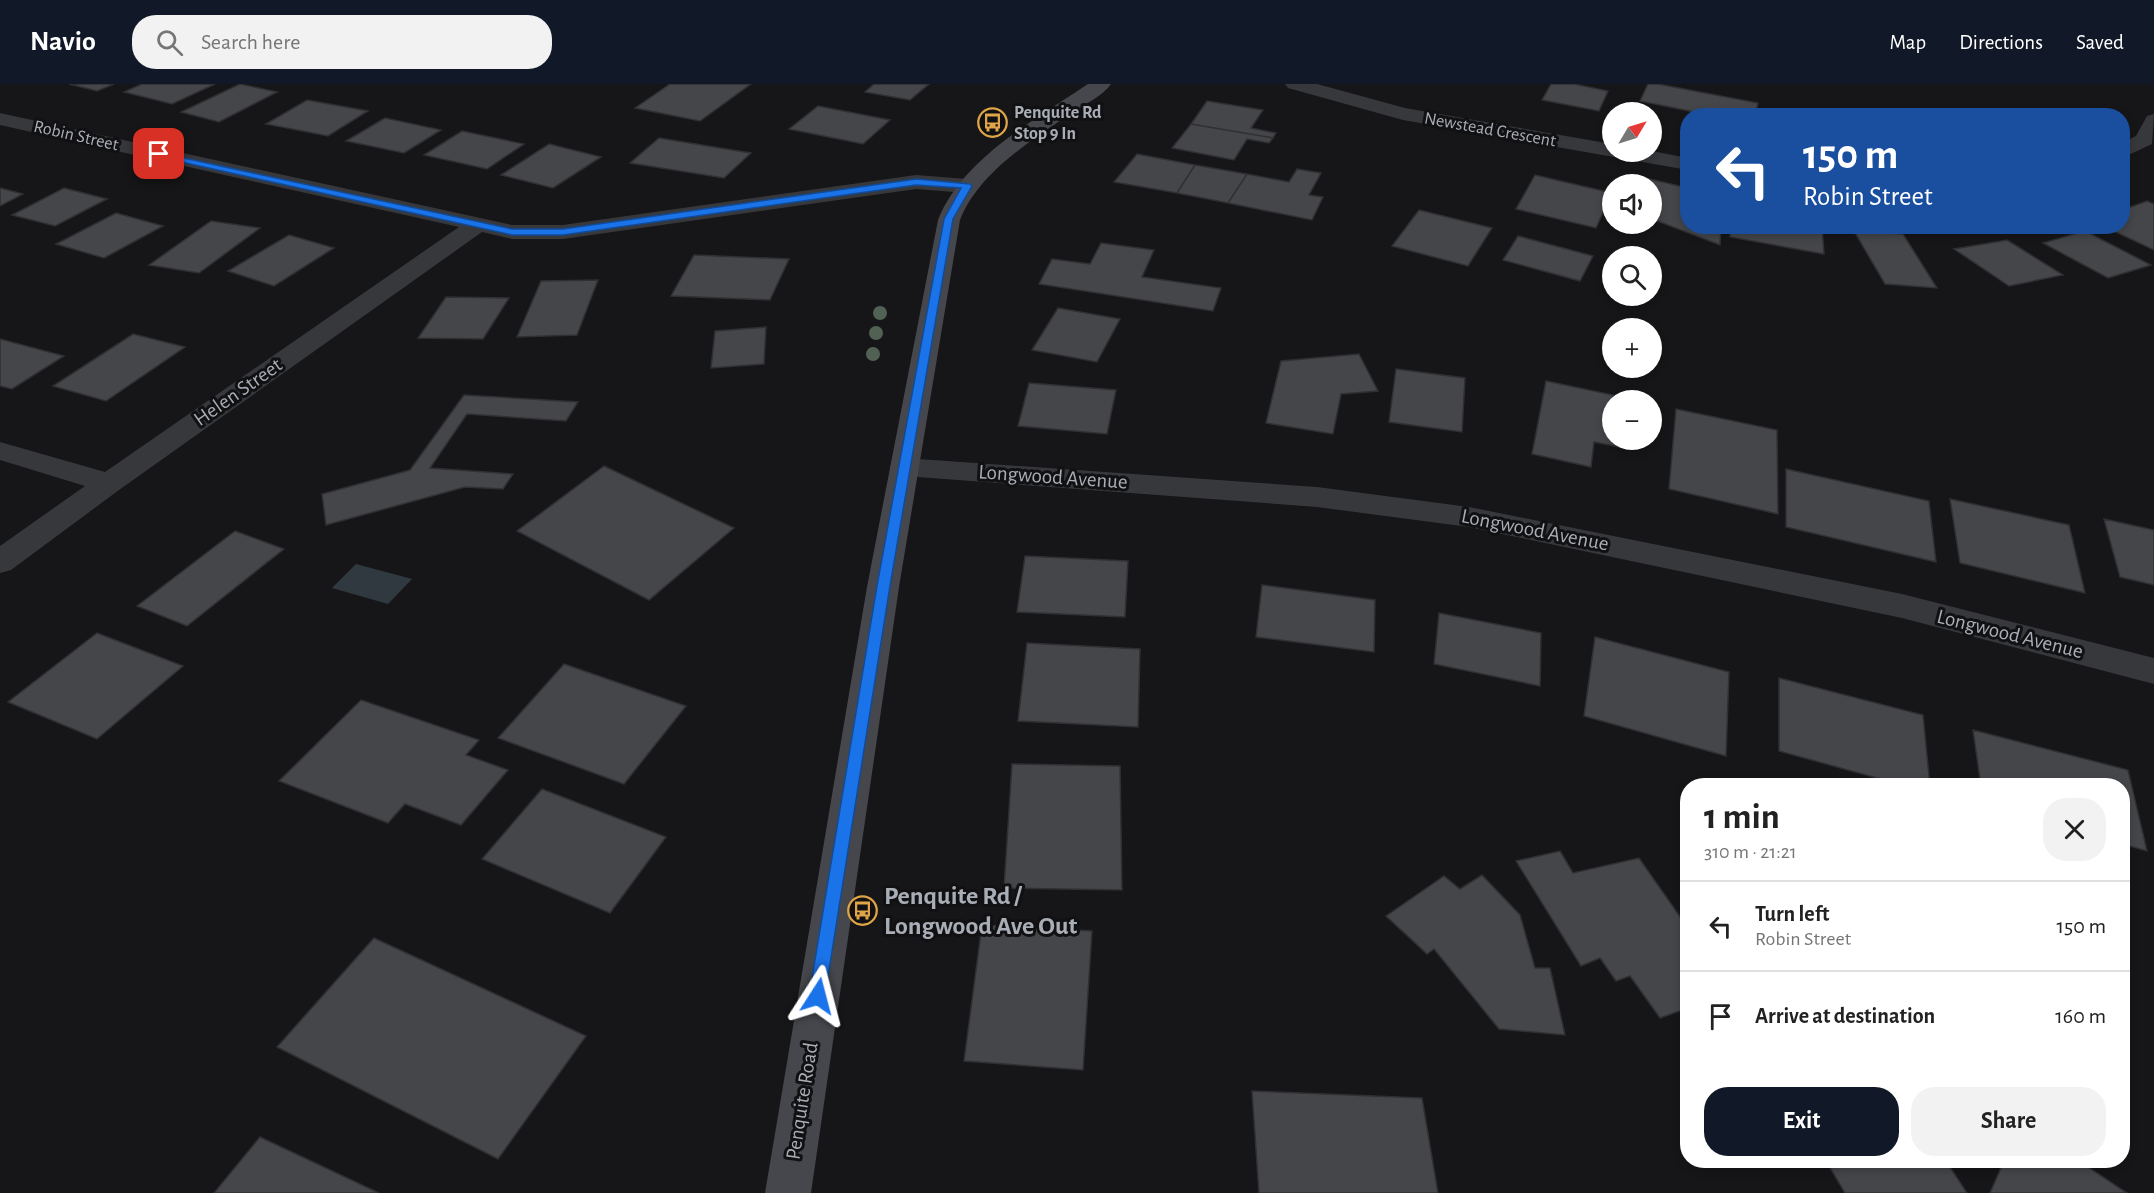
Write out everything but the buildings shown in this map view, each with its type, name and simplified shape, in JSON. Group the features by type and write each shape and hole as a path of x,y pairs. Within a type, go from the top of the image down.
{"street":[{"name":"Penquite Road","path":"788,1193 904,467 949,219 967,186 1029,133 1101,84"},
{"name":"Newstead Crescent","path":"1295,84 1404,114 1680,163"},
{"name":"Robin Street","path":"0,119 512,232 563,232 916,182 967,186"},
{"path":"2130,148 2145,140 2154,120"},
{"name":"Helen Street","path":"0,562 477,225"},
{"path":"0,451 109,483"},
{"name":"Longwood Avenue","path":"904,467 1306,496 1469,517 1902,606 2154,671"}],"shaded area":[{"path":"356,564 412,579 388,604 332,588"}],"place":[{"name":"Penquite Rd Stop 9 In","path":"993,123"},
{"name":"Penquite Rd / Longwood Ave Out","path":"863,911"}],"route":[{"path":"159,154 512,232 563,232 916,182 967,186 949,219 883,586 818,996"}]}
